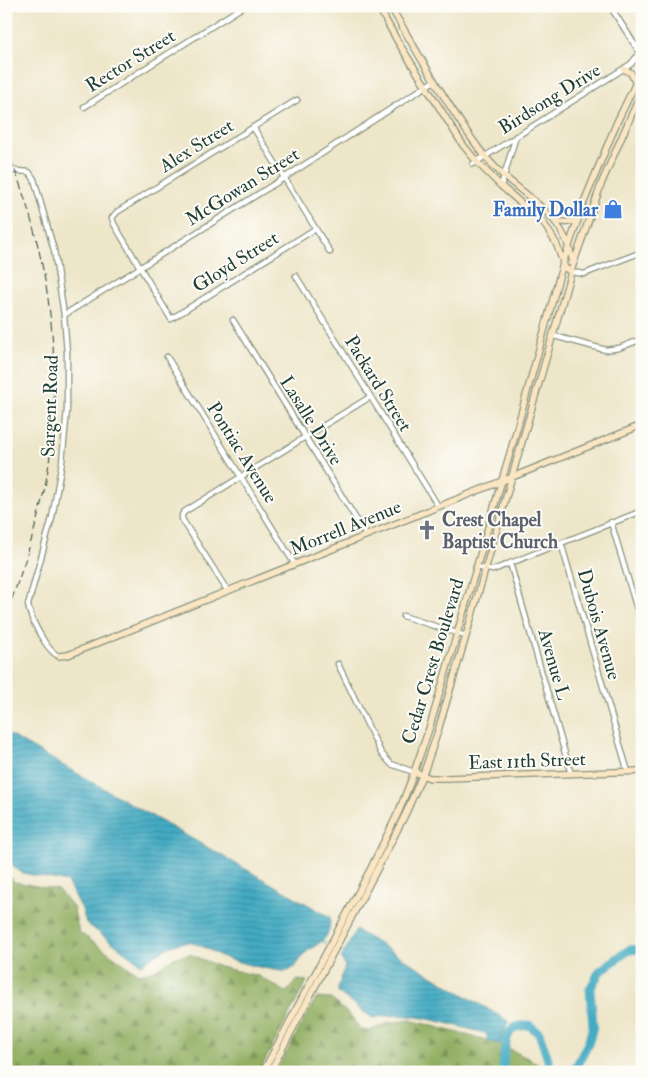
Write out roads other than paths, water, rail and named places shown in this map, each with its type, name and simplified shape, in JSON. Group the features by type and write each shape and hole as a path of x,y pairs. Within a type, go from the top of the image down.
{"main road":[{"path":"571,272 568,271 563,263 556,243 543,222 475,163 426,87 380,9 391,7 434,81 472,140 485,156 504,176 556,220 569,246 573,265"},
{"path":"624,69 631,73 635,82"},
{"name":"Cedar Crest Boulevard","path":"270,1072 373,869 414,772 430,726 563,263 584,202 635,82 642,70"},
{"name":"Cedar Crest Boulevard","path":"263,1072 373,869 406,813 422,776 437,734 486,570 573,265 602,182 642,91"},
{"path":"594,179 602,182"},
{"path":"584,202 594,206"},
{"path":"556,220 564,223 578,219"},
{"path":"544,333 554,336"},
{"name":"Morrell Avenue","path":"59,656 68,655 642,424"},
{"name":"East 11th Street","path":"414,772 430,778 446,778 642,771"}],"street":[{"name":"Rector Street","path":"84,107 244,6"},
{"path":"610,6 640,55"},
{"name":"Birdsong Drive","path":"475,163 624,69 640,55"},
{"name":"McGowan Street","path":"64,315 284,178 434,81"},
{"name":"Alex Street","path":"140,268 114,224 112,218 117,212 297,100"},
{"path":"253,127 330,252"},
{"path":"501,186 516,136"},
{"name":"Sargent Road","path":"6,170 29,172 34,179 54,250 64,315 68,381 65,444 52,518 28,605 32,618 51,651 59,656"},
{"name":"Gloyd Street","path":"140,268 171,319 315,229"},
{"path":"571,272 584,274 642,252"},
{"name":"Packard Street","path":"296,276 438,506"},
{"name":"Lasalle Drive","path":"233,320 366,535"},
{"path":"554,336 606,350 619,348 642,339"},
{"name":"Pontiac Avenue","path":"167,357 294,564"},
{"path":"227,590 182,519 184,512 370,397"},
{"path":"476,567 493,570 642,511"},
{"path":"612,522 642,626"},
{"name":"Dubois Avenue","path":"561,543 628,772"},
{"name":"Avenue L","path":"510,563 571,774"},
{"path":"403,616 466,636"},
{"path":"338,664 381,753 391,764 414,772"}],"water":[{"path":"6,733 330,917 329,930 325,938 306,952 295,967 288,971 268,969 222,957 200,945 188,943 171,946 141,964 86,923 82,909 67,882 22,873 14,867 6,854"},
{"path":"356,930 508,1021 500,1044 487,1041 485,1033 429,1019 400,1015 373,1018 338,993 345,966 341,958"}],"waterway":[{"path":"320,941 328,944"},
{"path":"338,949 345,954"},
{"path":"566,1072 576,1067 589,1041 593,1026 590,989 600,971 629,950 642,949"},
{"path":"503,1072 505,1047 509,1034 516,1027 529,1025 539,1033 551,1068 563,1072"},
{"path":"504,1029 510,1032"}],"railway":[{"path":"6,148 21,187 43,268 53,351 54,393 52,435 47,476 29,546 6,615"}],"place":[{"name":"Family Dollar","path":"613,209"},
{"name":"Crest Chapel Baptist Church","path":"427,530"}]}
